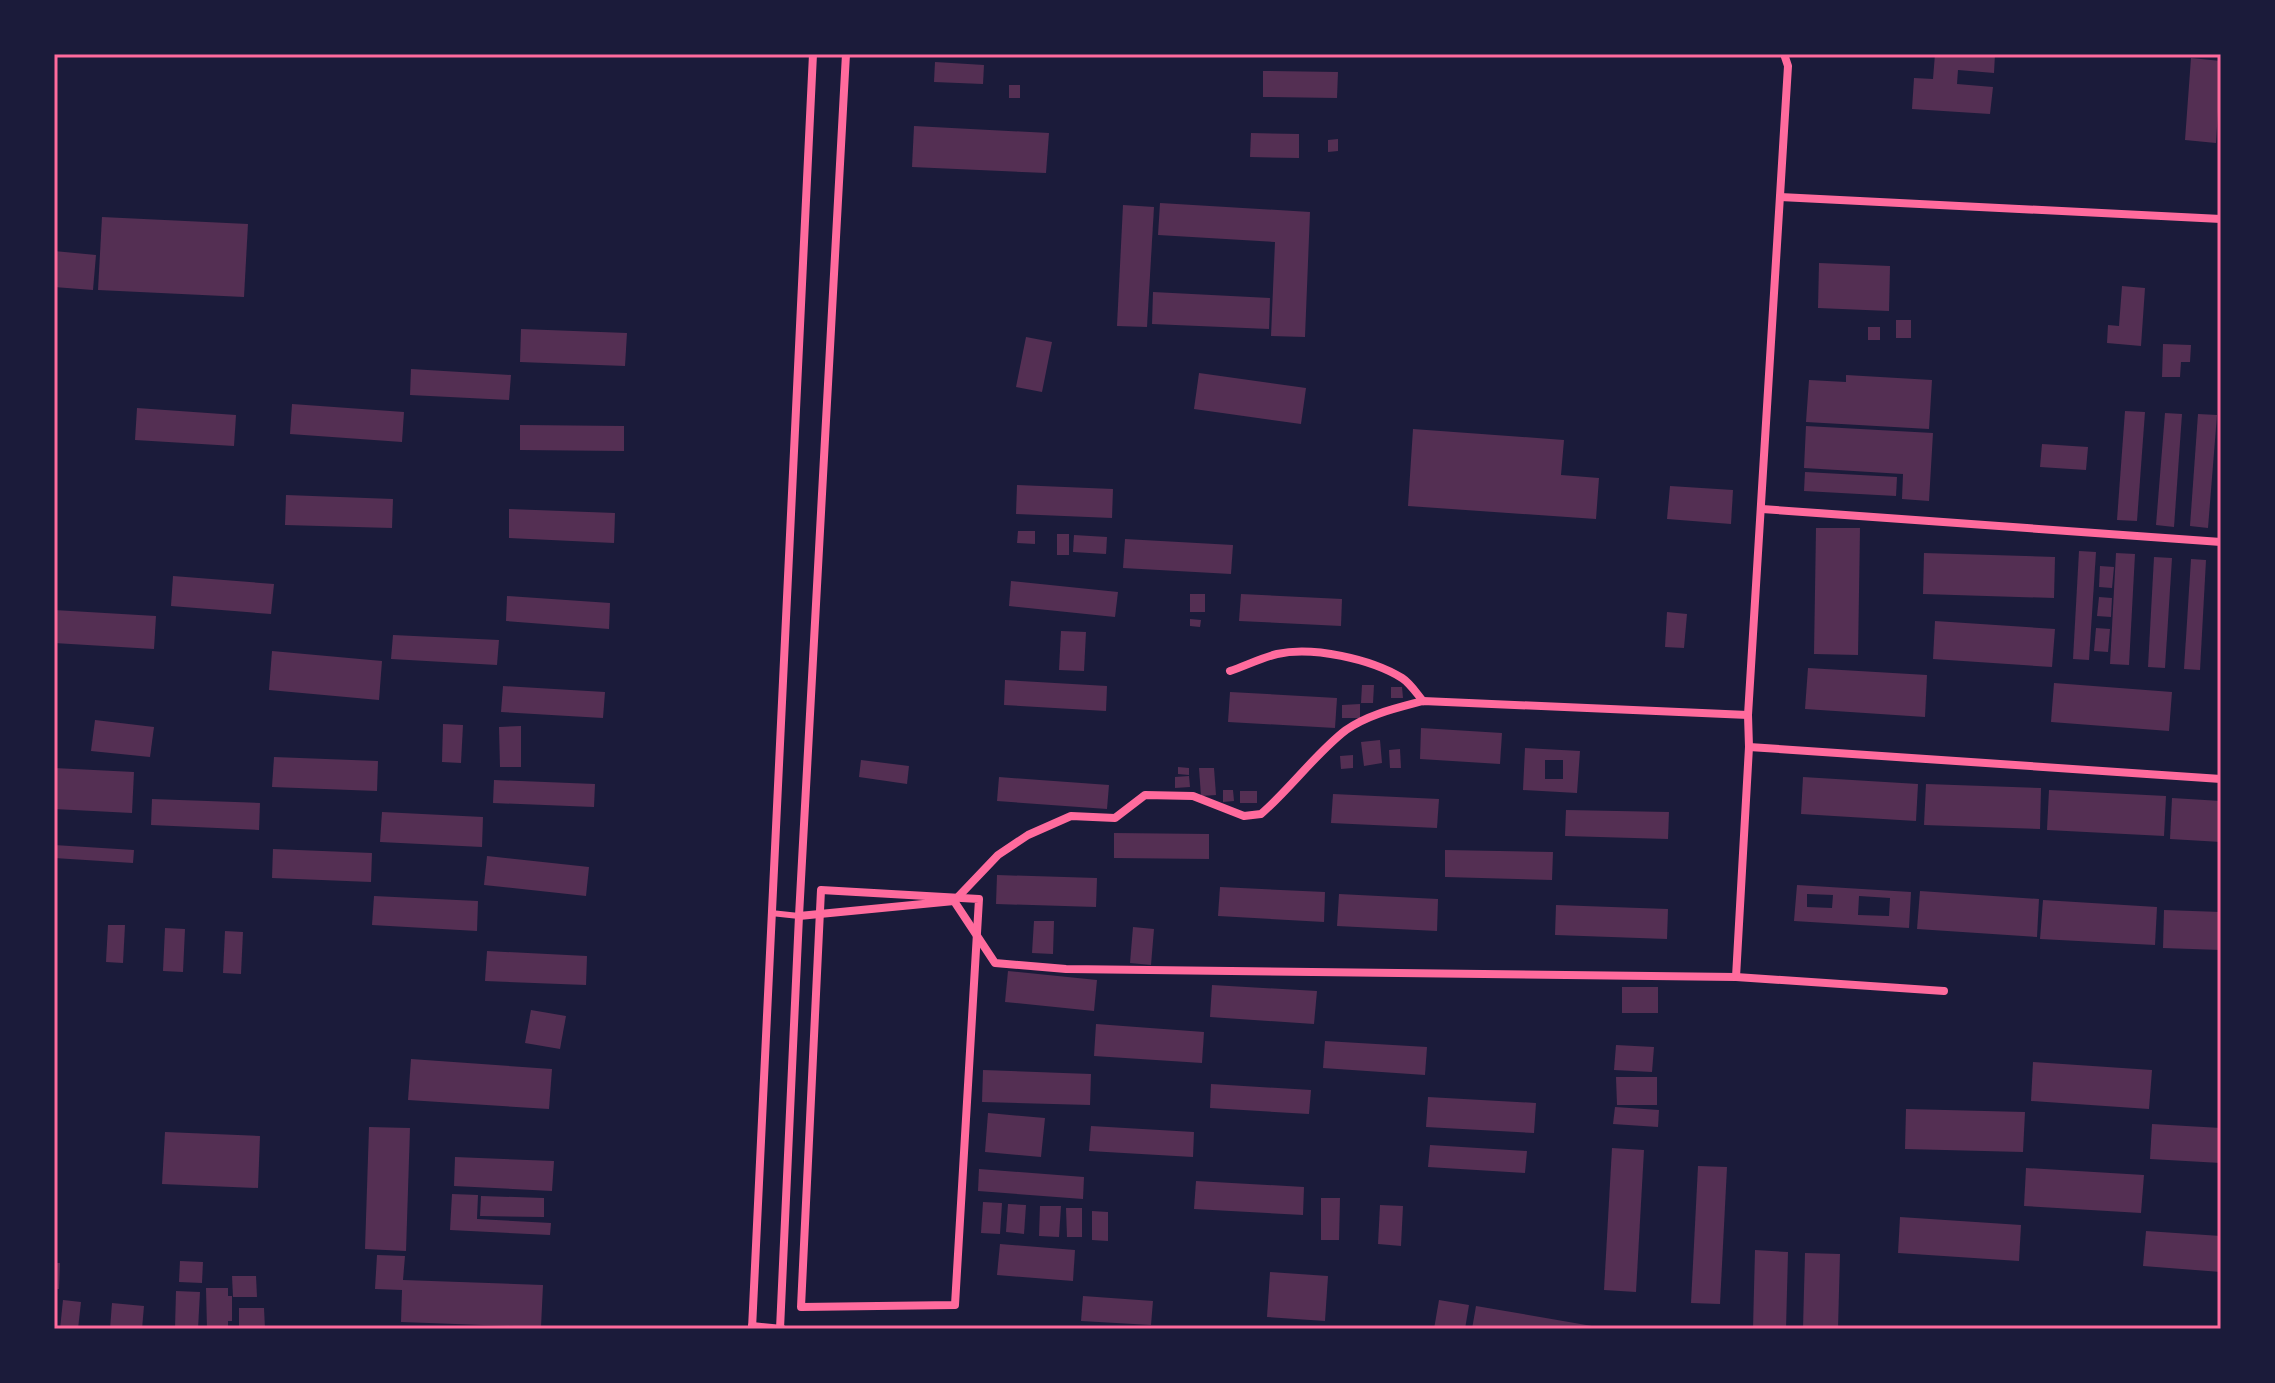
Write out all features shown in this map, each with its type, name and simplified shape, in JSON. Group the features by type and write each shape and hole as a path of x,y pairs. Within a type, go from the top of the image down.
{"street":[{"path":"813,54 752,1327 781,1329 799,916 846,54"},
{"path":"1736,977 1749,747 1748,715 1788,66 1784,54"},
{"path":"1780,197 2221,219"},
{"path":"1762,509 2221,542"},
{"path":"1230,671 1275,655 1299,651 1365,661 1405,679 1423,701"},
{"path":"799,916 954,901 998,855 1028,835 1071,816 1115,818 1145,795 1193,796 1244,816 1261,814 1345,731 1391,709 1423,701 1748,715"},
{"path":"1749,747 2221,779"},
{"path":"821,890 979,899 955,1305 801,1307 821,890"},
{"path":"954,901 995,963 1066,969 1736,977 1944,991"}],"lane":[{"path":"771,913 799,916"}],"building":[{"path":"1842,54 1865,54 1864,57 1842,57"},
{"path":"1935,54 1995,54 1994,73 1958,70 1957,84 1993,87 1990,114 1912,109 1914,78 1933,79"},
{"path":"2191,58 2221,61 2221,110 2218,110 2216,143 2185,140"},
{"path":"935,62 984,65 983,84 934,82"},
{"path":"1263,71 1338,72 1337,98 1263,97"},
{"path":"1009,85 1020,85 1020,98 1009,98"},
{"path":"914,126 1049,133 1046,173 912,167"},
{"path":"1251,133 1299,134 1299,158 1250,157"},
{"path":"1338,139 1338,151 1328,152 1328,140"},
{"path":"1160,203 1310,212 1305,337 1271,336 1275,242 1158,235"},
{"path":"1123,205 1154,207 1147,327 1117,326"},
{"path":"102,217 248,224 244,297 98,290"},
{"path":"54,251 96,255 93,290 54,287"},
{"path":"1819,263 1890,266 1889,311 1818,308"},
{"path":"2122,286 2145,288 2141,346 2107,343 2108,325 2119,326"},
{"path":"1153,292 1270,298 1269,329 1152,324"},
{"path":"1896,320 1911,320 1911,338 1896,338"},
{"path":"1868,327 1880,327 1880,340 1868,340"},
{"path":"521,329 627,333 625,366 520,362"},
{"path":"1026,337 1052,342 1042,392 1016,387"},
{"path":"2163,344 2191,345 2190,362 2181,362 2180,377 2162,377"},
{"path":"411,369 511,375 509,400 410,395"},
{"path":"1199,373 1306,388 1301,424 1194,409"},
{"path":"1846,375 1932,380 1929,429 1806,422 1809,380 1846,382"},
{"path":"292,404 404,412 402,442 290,434"},
{"path":"137,408 236,415 234,446 135,440"},
{"path":"2125,411 2145,412 2137,521 2117,520"},
{"path":"2165,413 2182,414 2174,527 2156,525"},
{"path":"2198,414 2217,415 2208,528 2190,526"},
{"path":"520,425 624,426 624,451 520,450"},
{"path":"1806,426 1933,433 1929,501 1902,499 1903,474 1804,468"},
{"path":"1413,429 1564,440 1561,475 1599,478 1596,519 1408,506"},
{"path":"2042,444 2088,447 2086,470 2040,467"},
{"path":"1805,472 1897,477 1896,496 1804,491"},
{"path":"1017,485 1113,489 1112,518 1016,514"},
{"path":"1670,486 1733,490 1731,524 1667,519"},
{"path":"286,495 393,499 392,528 285,525"},
{"path":"509,509 615,513 614,543 509,538"},
{"path":"1816,528 1860,528 1858,655 1814,654"},
{"path":"1018,531 1035,531 1035,544 1017,543"},
{"path":"1057,534 1069,534 1069,555 1057,555"},
{"path":"1074,535 1107,537 1106,554 1073,552"},
{"path":"1125,539 1233,545 1231,574 1123,568"},
{"path":"2079,551 2096,552 2089,660 2073,659"},
{"path":"1924,553 2055,557 2054,598 1923,594"},
{"path":"2116,553 2135,554 2129,665 2110,664"},
{"path":"2154,557 2172,558 2165,668 2148,667"},
{"path":"2191,559 2206,560 2200,670 2184,669"},
{"path":"2100,566 2114,567 2112,588 2099,587"},
{"path":"173,576 274,584 271,614 171,606"},
{"path":"1011,581 1118,592 1115,617 1009,606"},
{"path":"1190,594 1205,594 1205,612 1190,612"},
{"path":"1241,594 1342,599 1341,626 1239,621"},
{"path":"507,596 610,603 609,629 506,621"},
{"path":"2099,597 2112,598 2111,617 2097,616"},
{"path":"54,610 156,616 154,649 54,643"},
{"path":"1667,612 1687,614 1684,648 1665,647"},
{"path":"1190,619 1201,620 1200,627 1190,626"},
{"path":"1935,621 2055,629 2052,667 1933,659"},
{"path":"2096,628 2110,629 2108,652 2094,651"},
{"path":"1061,631 1086,632 1084,671 1059,670"},
{"path":"393,635 499,640 497,665 391,659"},
{"path":"272,651 382,661 379,700 269,690"},
{"path":"1808,668 1927,675 1925,717 1805,709"},
{"path":"1005,680 1107,686 1106,711 1004,705"},
{"path":"2054,683 2172,692 2169,731 2051,722"},
{"path":"1362,685 1374,685 1373,703 1361,703"},
{"path":"503,686 605,692 603,718 501,712"},
{"path":"1391,687 1402,687 1403,698 1391,698"},
{"path":"1230,692 1337,698 1335,728 1228,722"},
{"path":"1360,704 1360,718 1342,718 1342,705"},
{"path":"95,720 154,727 150,757 91,751"},
{"path":"443,724 463,725 461,763 442,762"},
{"path":"521,726 521,767 500,767 499,727"},
{"path":"1421,728 1502,733 1500,764 1420,759"},
{"path":"1380,740 1382,763 1364,766 1361,742"},
{"path":"1525,748 1580,751 1577,793 1523,790","holes":["1545,760 1563,760 1563,779 1545,779"]},
{"path":"1400,749 1401,768 1390,768 1389,750"},
{"path":"1353,755 1353,768 1341,769 1340,756"},
{"path":"274,757 378,761 377,791 272,787"},
{"path":"861,760 909,766 907,784 859,777"},
{"path":"1178,767 1189,768 1189,775 1178,774"},
{"path":"54,768 134,772 132,813 54,809"},
{"path":"1199,768 1214,768 1216,795 1201,796"},
{"path":"1189,776 1190,787 1175,788 1175,777"},
{"path":"999,777 1109,785 1107,809 997,801"},
{"path":"1803,777 1918,784 1916,821 1801,814"},
{"path":"494,780 595,784 594,807 493,803"},
{"path":"1926,784 2041,788 2040,829 1924,825"},
{"path":"1223,790 1233,790 1234,801 1223,802"},
{"path":"2049,790 2166,796 2164,836 2047,830"},
{"path":"1240,791 1257,791 1257,803 1240,803"},
{"path":"1333,794 1439,799 1437,828 1331,823"},
{"path":"2172,798 2221,801 2221,842 2170,839"},
{"path":"152,799 260,803 259,830 151,825"},
{"path":"1566,810 1669,812 1668,839 1565,836"},
{"path":"382,812 483,817 482,847 380,842"},
{"path":"1114,833 1209,834 1209,859 1114,858"},
{"path":"54,845 134,850 133,863 54,858"},
{"path":"273,849 372,853 371,882 272,878"},
{"path":"1445,850 1553,852 1552,880 1445,877"},
{"path":"487,856 589,867 586,896 484,885"},
{"path":"997,875 1097,878 1096,907 996,904"},
{"path":"1797,885 1911,892 1909,928 1794,921","holes":["1807,894 1833,895 1832,908 1807,907","1859,896 1890,898 1889,916 1858,915"]},
{"path":"1220,887 1325,892 1324,922 1218,916"},
{"path":"1920,891 2039,899 2037,937 1917,929"},
{"path":"1339,894 1438,899 1437,931 1337,926"},
{"path":"374,896 478,901 477,931 372,925"},
{"path":"2043,900 2157,907 2155,945 2040,939"},
{"path":"1556,905 1668,909 1667,939 1555,935"},
{"path":"2164,910 2221,912 2221,950 2163,948"},
{"path":"1034,921 1054,921 1053,954 1032,953"},
{"path":"108,925 125,925 123,963 106,962"},
{"path":"1133,927 1154,929 1151,965 1130,963"},
{"path":"165,928 185,929 183,972 163,971"},
{"path":"225,931 243,932 241,974 223,973"},
{"path":"487,951 587,956 586,985 485,981"},
{"path":"1008,971 1097,980 1094,1011 1005,1002"},
{"path":"1212,985 1317,991 1314,1024 1210,1017"},
{"path":"1622,987 1658,987 1658,1013 1622,1013"},
{"path":"531,1010 566,1016 560,1049 525,1043"},
{"path":"1096,1024 1204,1032 1202,1063 1094,1056"},
{"path":"1325,1041 1427,1047 1425,1075 1323,1068"},
{"path":"1616,1045 1654,1047 1652,1072 1614,1070"},
{"path":"411,1059 552,1069 549,1109 408,1100"},
{"path":"2033,1062 2152,1070 2149,1109 2031,1101"},
{"path":"983,1070 1091,1074 1090,1105 982,1102"},
{"path":"1616,1077 1657,1077 1657,1105 1617,1105"},
{"path":"1211,1084 1311,1090 1309,1114 1210,1108"},
{"path":"1428,1097 1536,1103 1534,1133 1426,1127"},
{"path":"1615,1107 1659,1110 1658,1127 1613,1124"},
{"path":"1906,1109 2025,1112 2023,1152 1905,1149"},
{"path":"988,1113 1045,1118 1041,1157 985,1152"},
{"path":"2152,1124 2221,1128 2221,1163 2150,1159"},
{"path":"1091,1126 1194,1132 1193,1157 1089,1151"},
{"path":"369,1127 410,1128 406,1251 365,1249"},
{"path":"165,1132 260,1136 258,1188 162,1184"},
{"path":"1430,1145 1527,1151 1525,1173 1428,1167"},
{"path":"1612,1148 1644,1150 1636,1292 1604,1290"},
{"path":"455,1157 554,1161 552,1191 454,1186"},
{"path":"1698,1166 1727,1167 1720,1304 1691,1303"},
{"path":"2026,1168 2144,1175 2141,1213 2024,1206"},
{"path":"979,1169 1084,1177 1083,1199 978,1191"},
{"path":"1196,1181 1304,1187 1303,1215 1194,1209"},
{"path":"452,1194 478,1195 477,1219 551,1223 550,1235 450,1230"},
{"path":"481,1196 544,1198 544,1217 480,1216"},
{"path":"1321,1198 1340,1198 1339,1240 1321,1240"},
{"path":"983,1202 1002,1203 1000,1234 981,1233"},
{"path":"1008,1204 1026,1205 1024,1234 1006,1232"},
{"path":"1380,1205 1403,1206 1401,1246 1378,1244"},
{"path":"1040,1206 1061,1206 1059,1237 1039,1236"},
{"path":"1066,1208 1082,1208 1082,1237 1067,1237"},
{"path":"1092,1211 1108,1212 1108,1241 1092,1240"},
{"path":"1900,1217 2021,1225 2019,1261 1898,1253"},
{"path":"2146,1231 2221,1236 2221,1272 2143,1266"},
{"path":"1000,1244 1075,1250 1073,1281 997,1275"},
{"path":"1755,1250 1788,1252 1786,1329 1753,1329"},
{"path":"1805,1253 1840,1254 1838,1329 1803,1329"},
{"path":"377,1255 405,1256 403,1280 543,1285 541,1327 401,1322 402,1290 375,1289"},
{"path":"180,1261 203,1262 202,1283 179,1282"},
{"path":"54,1263 60,1263 59,1289 54,1289"},
{"path":"1270,1272 1328,1276 1325,1321 1267,1317"},
{"path":"232,1276 256,1276 257,1297 233,1297"},
{"path":"206,1288 228,1288 228,1296 232,1296 232,1321 228,1321 228,1329 207,1329"},
{"path":"176,1291 200,1292 198,1329 175,1329"},
{"path":"1083,1296 1153,1301 1151,1325 1081,1321"},
{"path":"63,1300 81,1302 78,1329 60,1329"},
{"path":"1439,1300 1469,1305 1465,1329 1434,1329"},
{"path":"112,1303 144,1306 142,1329 110,1329"},
{"path":"1476,1306 1592,1326 1592,1329 1472,1329"},
{"path":"239,1308 264,1308 265,1329 239,1329"}]}
